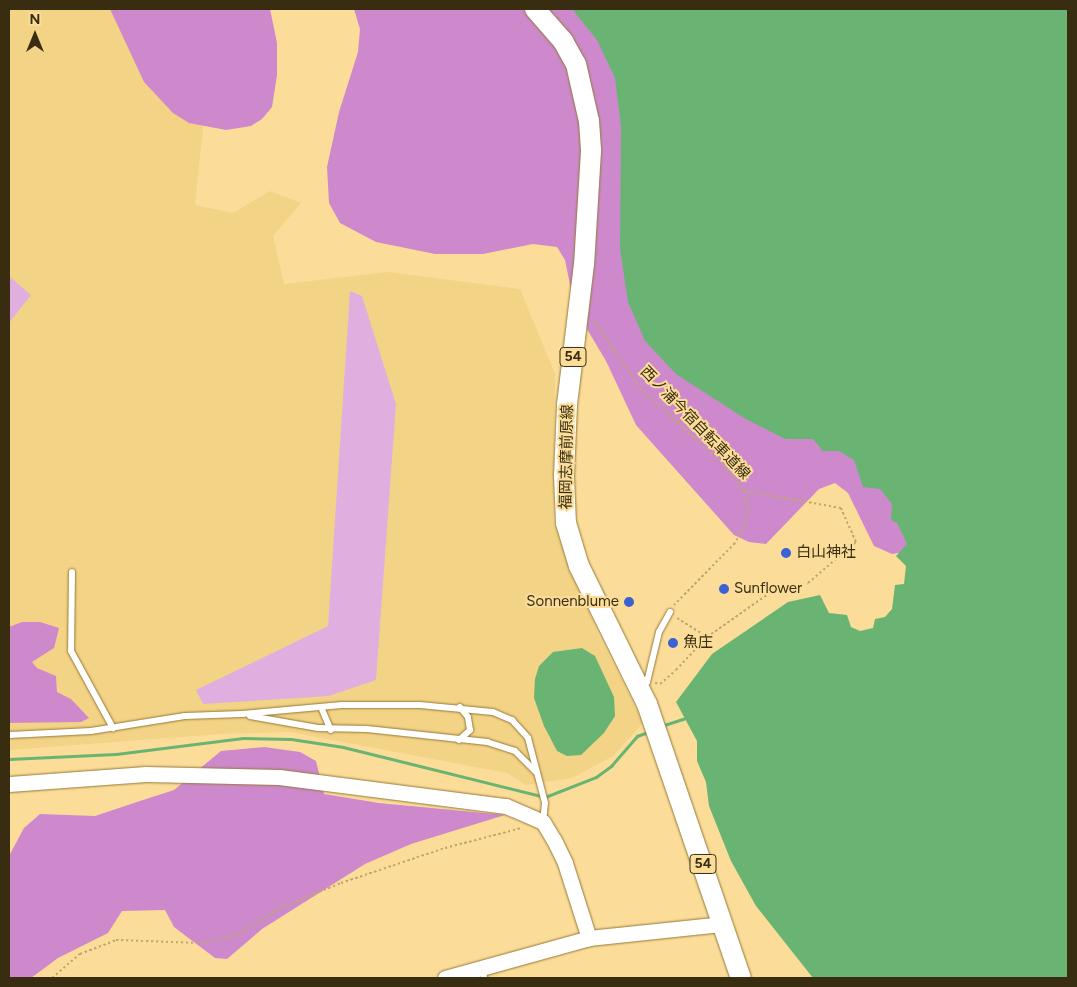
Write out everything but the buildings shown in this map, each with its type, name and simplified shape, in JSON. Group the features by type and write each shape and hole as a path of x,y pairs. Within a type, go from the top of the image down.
{"main road":[{"name":"福岡志摩前原線","path":"534,9 564,41 576,64 589,121 591,151 580,304 567,405 564,476 566,523 579,566 645,691 741,978"}],"street":[{"path":"9,784 146,774 279,777 506,806 543,822 565,863 589,938"},
{"path":"445,978 484,973 589,938 723,924"}],"lane":[{"path":"72,572 71,651 113,728"},
{"path":"645,691 659,632 670,612"},
{"path":"9,735 113,728 185,716 242,714 321,707 460,707 493,712 512,720 528,738 545,802 543,822"},
{"path":"321,707 331,730"},
{"path":"459,740 470,730 468,717 460,707"},
{"path":"242,714 331,730 367,729 487,742 516,751 537,773"}],"path":[{"name":"西ノ浦今宿自転車道線","path":"580,304 640,388 724,465 744,491 748,506 745,525 735,543 679,598 670,612"},
{"path":"645,691 660,684 706,638 777,588 808,583 856,542 841,508 744,491"},
{"path":"670,612 706,638"},
{"path":"52,978 80,954 116,940 200,943 234,936 282,907 341,883 445,848 543,822"}],"shaded area":[{"path":"9,9 162,9 209,71 195,205 233,213 270,191 301,203 273,236 284,284 388,272 520,289 555,374 553,521 599,636 643,723 613,756 572,778 526,785 507,773 290,732 221,734 9,750"},
{"path":"110,9 270,9 277,43 277,75 272,107 262,119 251,126 226,130 189,123 173,113 144,82"},
{"path":"354,9 658,9 864,392 910,551 892,554 874,546 848,493 835,483 819,489 766,544 749,542 734,535 636,425 606,361 575,309 565,260 557,247 533,244 483,254 435,254 376,242 340,223 329,203 327,167 339,112 358,52 360,29"},
{"path":"572,9 1068,9 1068,978 813,978 756,906 731,861 709,806 706,782 697,761 697,741 676,702 712,654 788,602 820,595 829,613 847,615 851,627 860,631 873,628 875,619 885,617 892,609 895,585 904,584 906,566 896,556 907,544 897,523 891,520 892,504 880,489 863,487 854,460 839,451 823,451 813,439 785,439 744,418 676,374 645,341 628,302 620,249 621,127 615,78 597,40"},
{"path":"9,276 31,295 9,323"},
{"path":"350,291 362,296 396,404 376,680 329,696 203,704 196,690 328,626"},
{"path":"22,622 40,622 59,628 54,648 32,662 37,668 56,676 57,692 71,699 89,718 81,722 9,723 9,627"},
{"path":"582,648 595,656 614,697 615,716 604,733 581,755 567,756 557,751 544,726 534,698 535,679 539,666 553,652"},
{"path":"264,747 300,752 316,761 324,794 379,803 505,815 411,844 365,864 262,929 227,959 215,958 174,927 165,910 122,911 108,933 58,958 31,978 9,978 9,856 24,828 40,814 95,816 174,790 221,751"}],"waterway":[{"path":"661,726 686,718"},
{"path":"9,759 116,754 243,738 291,739 343,747 545,797 596,777 611,766 637,736 648,732"}],"place":[{"name":"白山神社","path":"786,553"},
{"name":"Sunflower","path":"724,589"},
{"name":"Sonnenblume","path":"629,602"},
{"name":"魚庄","path":"673,643"}]}
